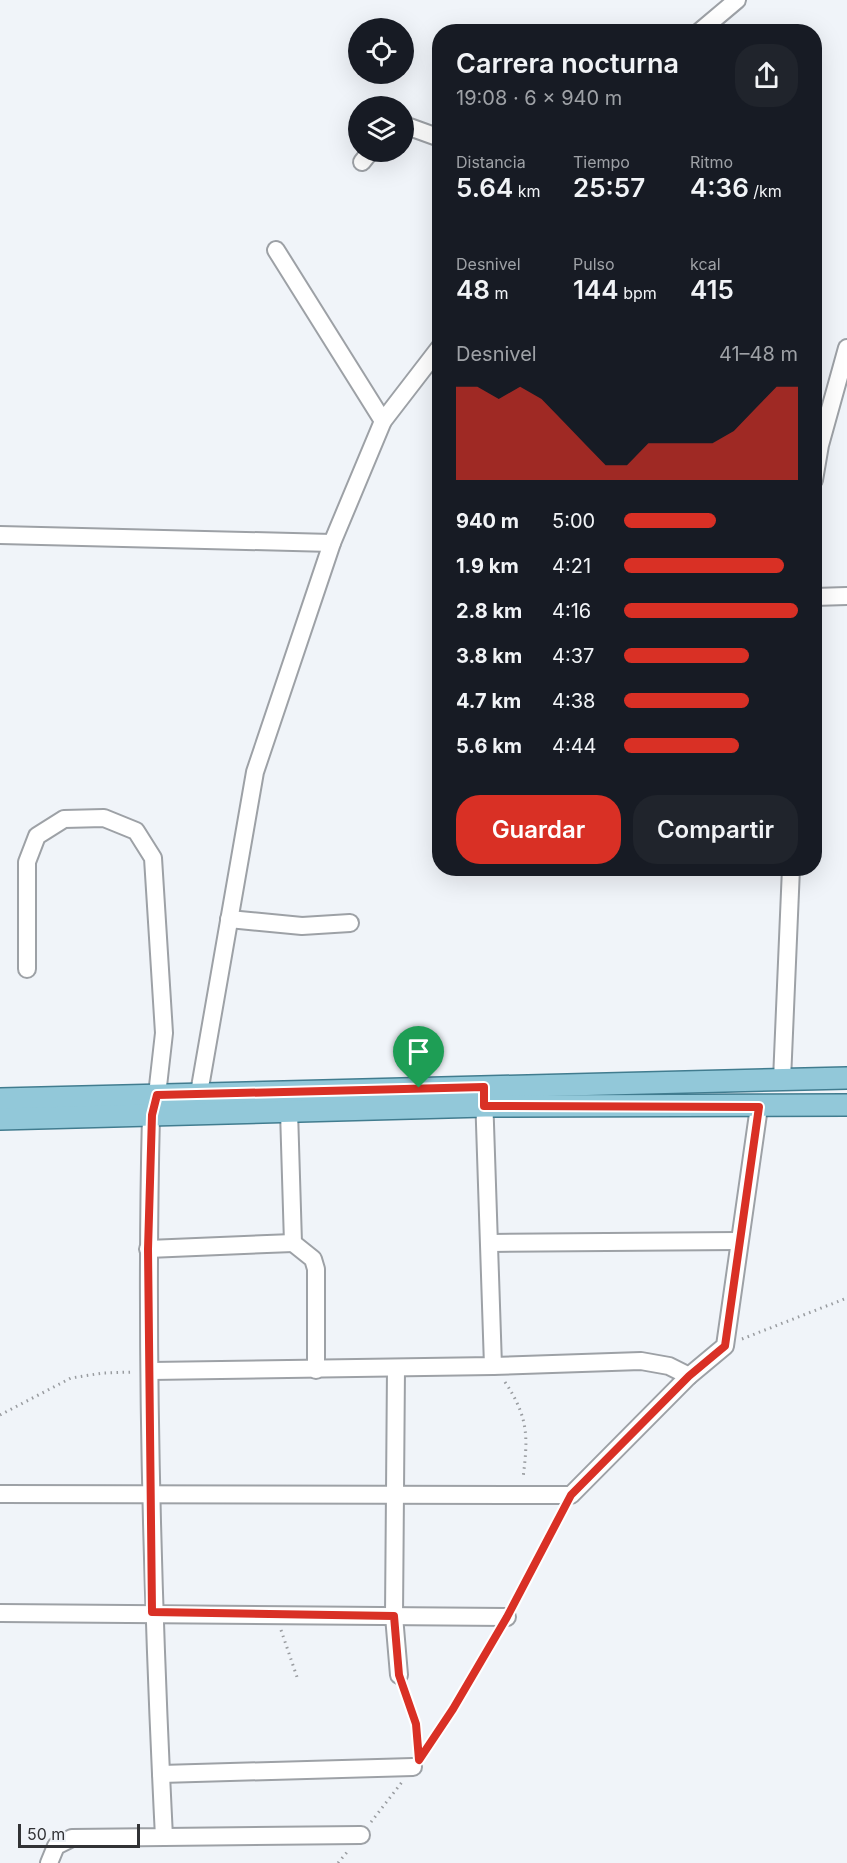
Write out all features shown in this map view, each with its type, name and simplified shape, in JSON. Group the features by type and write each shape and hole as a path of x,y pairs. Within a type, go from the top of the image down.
{"main road":[{"path":"0,1099 289,1111 484,1096 847,1078"},
{"path":"0,1119 154,1105 199,1093 484,1096 759,1107 847,1105"}],"street":[{"path":"708,24 737,0"},
{"path":"414,129 432,135"},
{"path":"276,250 383,421"},
{"path":"822,438 847,348"},
{"path":"199,1093 255,772 332,543 383,421 432,357"},
{"path":"0,535 332,543"},
{"path":"822,597 847,596"},
{"path":"27,969 27,862 37,836 64,819 104,818 136,831 153,858 164,1032 154,1105 148,1249 152,1612 164,1837"},
{"path":"782,1080 791,876"},
{"path":"230,919 302,926 350,923"},
{"path":"484,1096 493,1366"},
{"path":"0,1494 394,1492 571,1495 689,1376 725,1346 759,1107"},
{"path":"289,1111 293,1243"},
{"path":"490,1243 738,1242"},
{"path":"148,1249 293,1243 313,1259 316,1269 316,1370"},
{"path":"151,1371 316,1370 641,1361 669,1366 689,1376"},
{"path":"396,1368 394,1616 399,1675"},
{"path":"0,1613 279,1613 507,1617"},
{"path":"160,1774 412,1767"},
{"path":"48,1863 56,1846 72,1838 361,1835"}],"path":[{"path":"725,1346 847,1298"},
{"path":"493,1366 511,1392 526,1429 528,1440 521,1493"},
{"path":"0,1415 71,1378 103,1373 151,1371"},
{"path":"399,1675 416,1724 419,1760 453,1709 507,1617 571,1495"},
{"path":"279,1613 282,1640 297,1677"},
{"path":"338,1863 412,1767"}],"route":[{"path":"484,1087 484,1106 759,1107 725,1346 689,1376 571,1495 507,1617 453,1709 419,1760 416,1724 399,1675 394,1616 152,1612 148,1249 152,1115 157,1095 419,1088 484,1087"}]}
